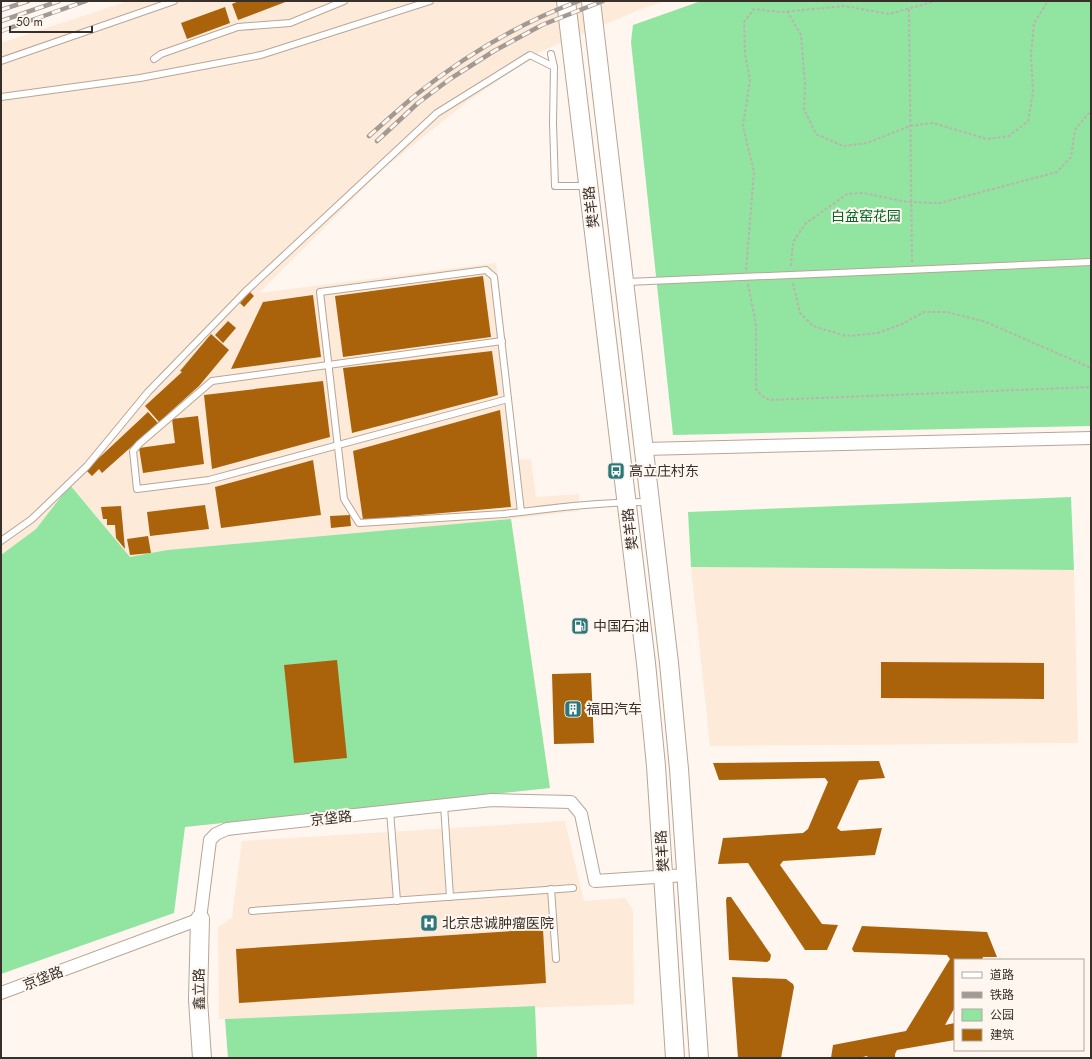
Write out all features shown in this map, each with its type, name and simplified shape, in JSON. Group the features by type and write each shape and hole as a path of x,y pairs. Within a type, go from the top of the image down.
{"main road":[{"name":"樊羊路","path":"566,1 646,663 655,750 676,1058"},
{"name":"樊羊路","path":"591,1 669,663 679,769 699,1058"},
{"name":"鑫立路","path":"200,919 198,1000 202,1058"}],"street":[{"path":"644,449 1091,438"},
{"name":"京垡路","path":"1,993 200,919 210,840 216,834 227,829 492,800 572,802 580,814 595,881 686,875"}],"lane":[{"path":"1,61 174,1"},
{"path":"154,59 161,54 238,27 290,23 344,1"},
{"path":"1,97 140,78 261,55 430,1"},
{"path":"551,54 554,67 553,123 555,186 588,186"},
{"path":"1,542 32,519 87,466 148,392 246,291 437,114 530,55 554,67"},
{"path":"625,282 1091,262"},
{"path":"521,512 494,276 486,270 320,292 344,499 359,523 521,512 592,504 650,502"},
{"path":"502,341 212,381 139,444 133,451 137,489 209,480 508,399"},
{"path":"444,805 450,897"},
{"path":"390,811 397,900"},
{"path":"252,911 572,888"},
{"path":"551,889 556,959"}],"path":[{"path":"936,1 889,14 844,6 788,11 754,9 744,22 744,54 750,80 743,126 754,172 746,276 756,325 756,389 762,396 769,400 1091,387"},
{"path":"788,11 801,36 805,84 804,110 816,134 843,146 867,143 910,126 933,123 987,139 1009,136 1028,122 1033,92 1031,55 1034,23 1048,1"},
{"path":"908,9 912,269"},
{"path":"1091,113 1088,114 1075,130 1071,157 1057,172 940,203 911,202 864,193 847,194 805,224 793,242 791,260 791,275 800,313 813,326 846,336 878,333 902,324 924,312 947,312 986,322 1091,368"}],"shaded area":[{"path":"128,1 665,1 641,9 540,52 468,101 383,169 259,293 496,263 517,460 531,459 536,497 579,494 579,511 511,519 167,550 130,557 70,485 36,529 1,555 1,43"},
{"path":"691,567 1074,570 1078,743 710,746"},
{"name":"北京忠诚肿瘤医院","path":"565,821 584,901 625,898 633,910 634,1004 219,1019 218,927 232,918 242,841"}],"green space":[{"name":"白盆窑花园","path":"701,1 1091,1 1091,426 673,435 631,42 633,25"},
{"path":"70,485 130,557 167,550 511,519 550,788 185,827 174,913 1,974 1,555 36,529"},
{"path":"1071,497 1074,570 691,567 688,512"},
{"path":"535,1006 537,1058 228,1058 225,1019"}],"building":[{"path":"239,1 288,1 238,20 232,4"},
{"path":"225,7 230,23 187,39 181,23"},
{"path":"483,276 491,337 343,357 335,296"},
{"path":"250,292 254,296 244,307 240,303"},
{"path":"313,295 321,357 231,369 263,302"},
{"path":"228,321 236,328 223,343 215,335"},
{"path":"211,334 229,350 199,386 159,422 145,406 182,372 180,371"},
{"path":"492,351 498,395 352,433 343,368"},
{"path":"323,381 330,437 212,469 204,395"},
{"path":"500,410 511,507 363,520 353,451"},
{"path":"148,412 158,423 102,473 99,469 92,476 86,470"},
{"path":"198,416 204,464 143,473 139,448 175,443 172,419"},
{"path":"313,460 321,515 221,528 215,487"},
{"path":"205,505 209,529 150,536 147,512"},
{"path":"121,506 125,549 116,538 115,525 107,525 107,519 103,519 101,507"},
{"path":"350,515 351,526 331,528 330,516"},
{"path":"148,536 151,553 130,555 127,539"},
{"path":"337,660 347,758 294,763 284,665"},
{"path":"881,662 1044,663 1044,699 881,698"},
{"name":"福田汽车","path":"591,673 594,743 554,744 552,674"},
{"path":"879,761 885,778 859,780 837,828 841,831 882,828 875,855 783,861 780,865 822,924 838,925 827,950 805,950 748,863 718,864 723,838 803,833 808,829 828,782 825,778 719,780 713,763"},
{"path":"727,897 731,897 771,955 770,960 767,962 729,960"},
{"path":"862,926 987,932 997,957 983,957 982,959 954,959 954,1009 945,1025 954,1023 954,1040 897,1050 895,1058 868,1058 867,1056 859,1058 831,1058 833,1045 906,1031 950,959 947,955 854,952 852,949"},
{"path":"543,929 546,983 239,1003 236,949"},
{"path":"732,977 786,979 793,984 794,987 781,1058 738,1058"}],"railway":[{"path":"1,10 28,1"},
{"path":"1,21 59,1"},
{"path":"1,31 86,1"},
{"path":"369,136 417,94 474,53 536,19 579,1"},
{"path":"377,141 418,103 450,79 494,51 542,25 603,1"}],"place":[{"name":"高立庄村东","path":"616,471"},
{"name":"中国石油","path":"580,626"},
{"name":"福田汽车","path":"573,709"},
{"name":"北京忠诚肿瘤医院","path":"429,923"}]}
